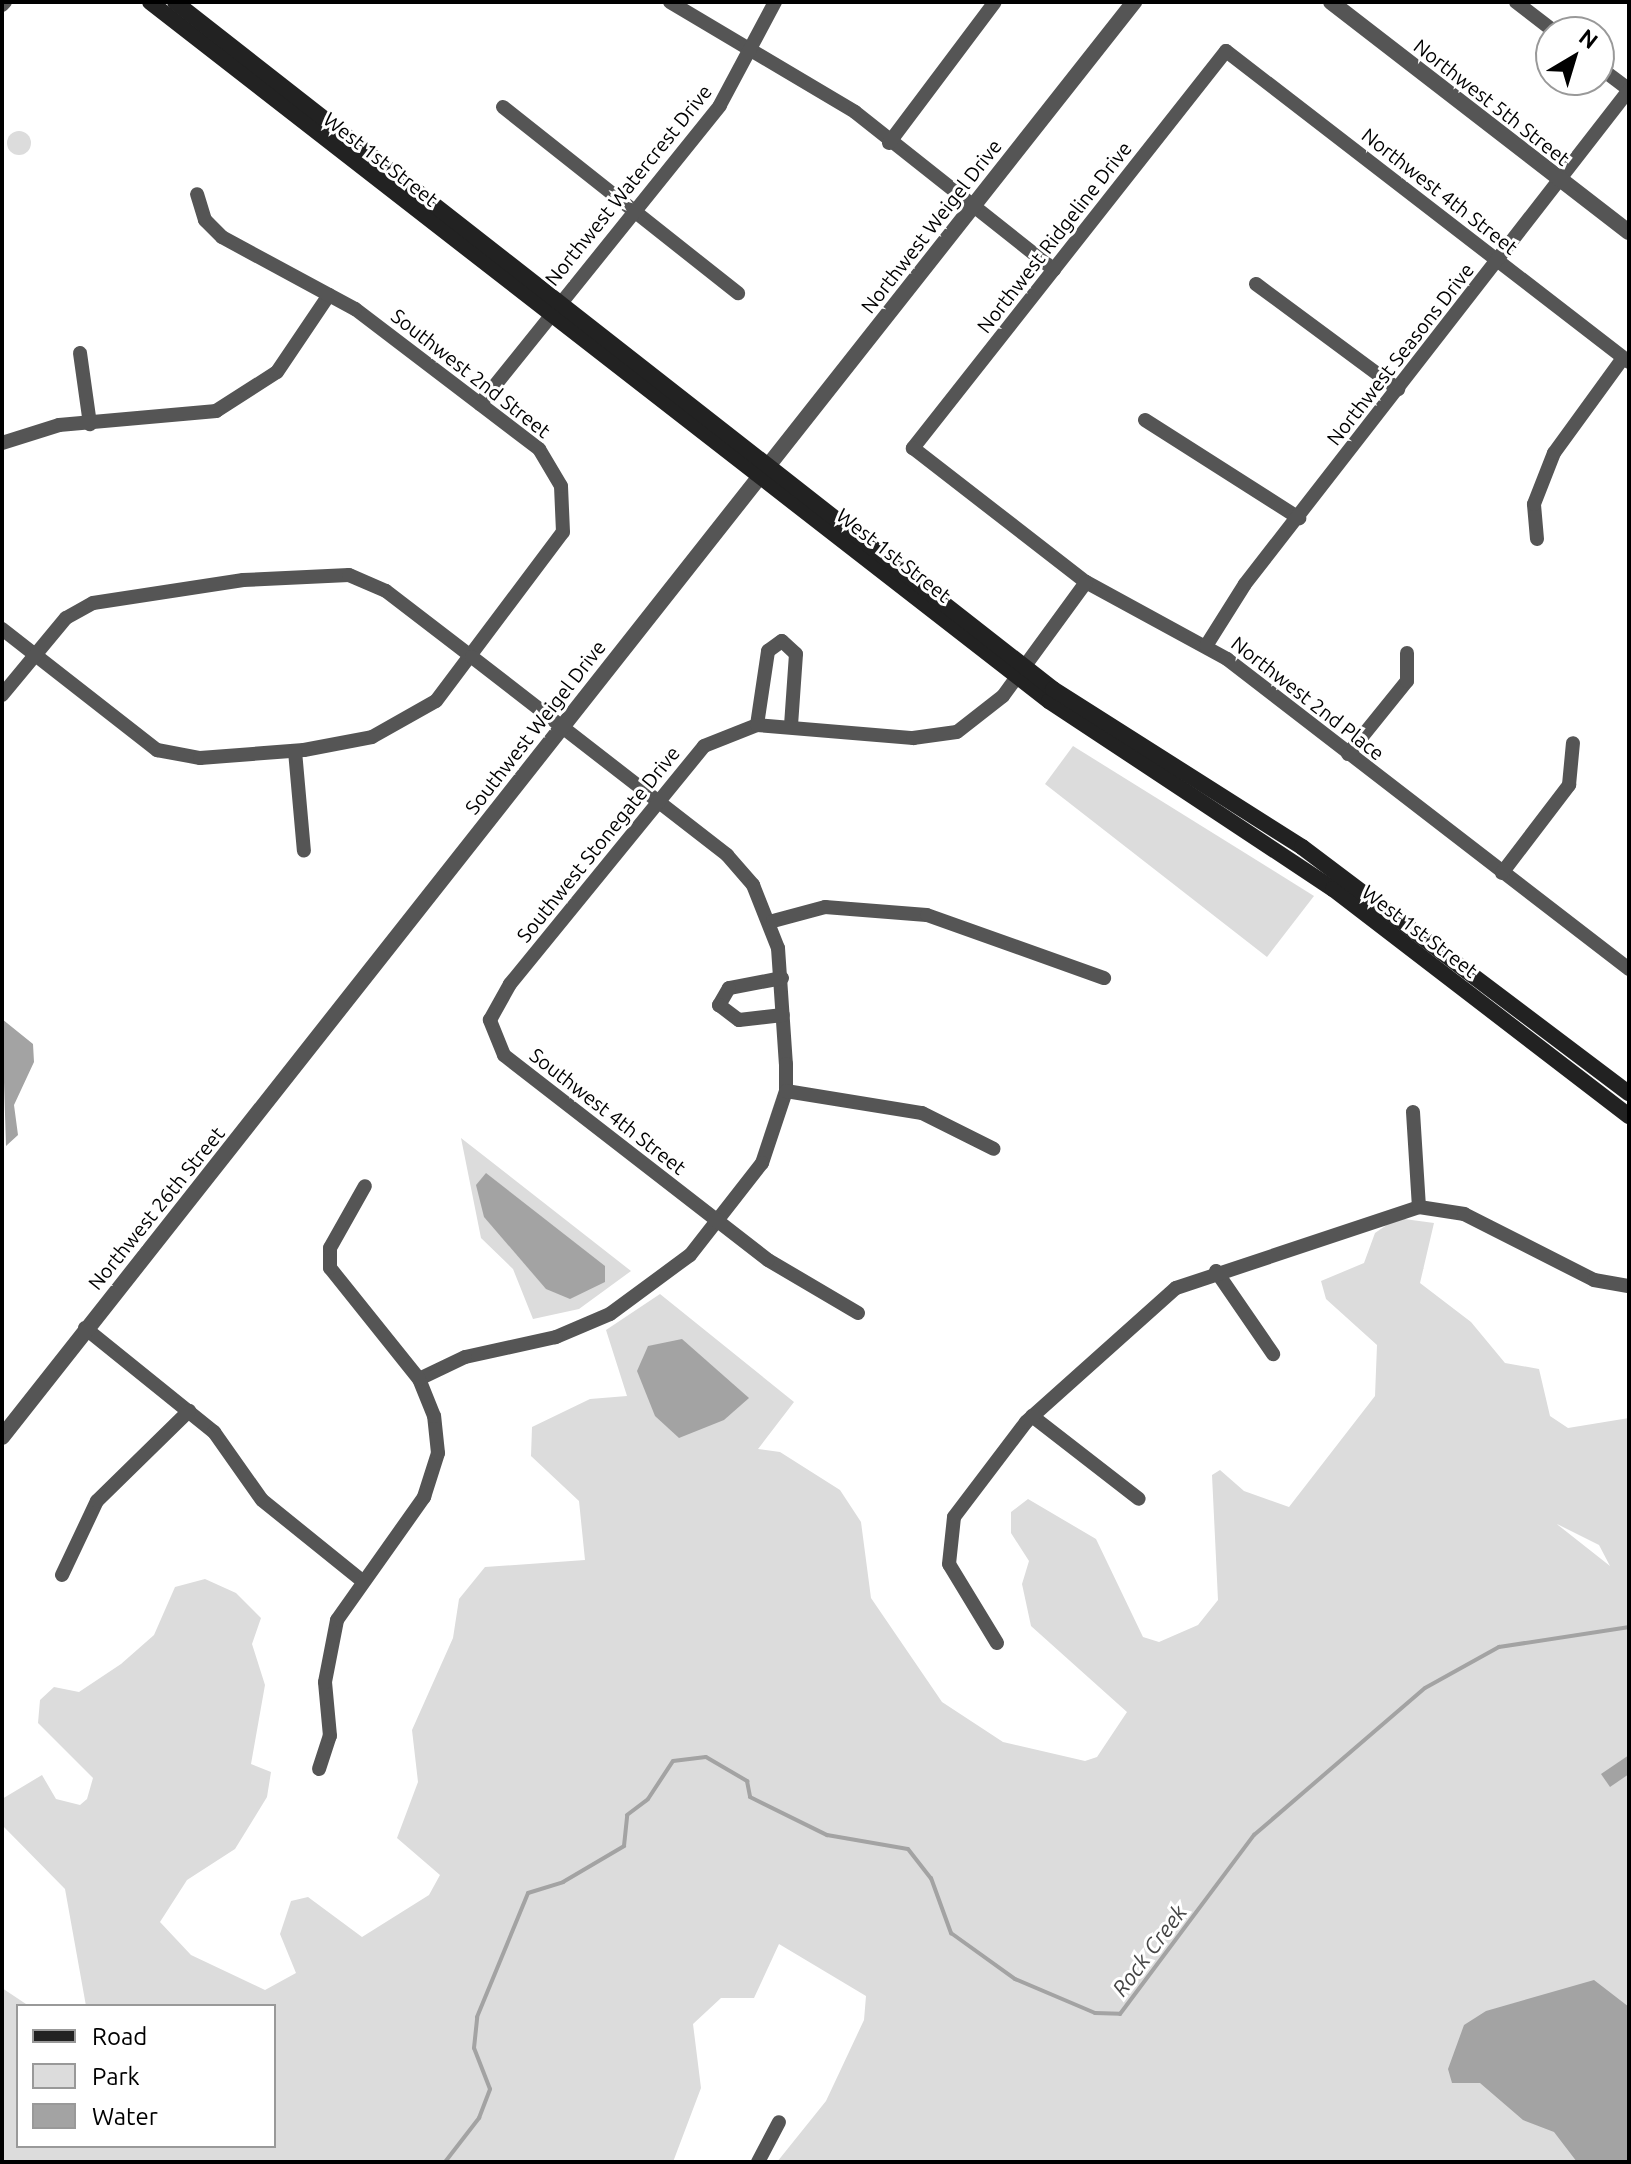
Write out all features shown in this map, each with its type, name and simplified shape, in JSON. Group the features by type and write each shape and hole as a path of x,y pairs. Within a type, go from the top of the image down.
{"main road":[{"name":"West 1st Street","path":"150,2 555,308 1022,671 1333,889 1629,1116"},
{"name":"West 1st Street","path":"175,2 555,308"},
{"name":"West 1st Street","path":"1022,671 1328,865 1629,1093"}],"street":[{"path":"670,2 855,112 889,143 1054,270"},
{"name":"Northwest Watercrest Drive","path":"480,404 720,105 775,2"},
{"path":"889,143 995,2"},
{"name":"Northwest Weigel Drive","path":"764,470 1134,2"},
{"name":"Northwest 5th Street","path":"1331,2 1629,232"},
{"path":"1516,2 1535,17"},
{"name":"Northwest 4th Street","path":"1226,51 1626,360"},
{"name":"Northwest Ridgeline Drive","path":"913,448 1226,51"},
{"name":"Northwest Seasons Drive","path":"1206,646 1299,518 1629,90"},
{"path":"503,107 738,293"},
{"name":"Southwest 2nd Street","path":"197,194 205,220 222,237 329,295 539,449 565,503 552,552 472,657"},
{"path":"1256,284 1398,389"},
{"path":"2,443 90,424 216,411 247,395 277,372 329,295"},
{"path":"80,353 90,424"},
{"path":"1537,539 1534,504 1554,453 1626,360"},
{"path":"1145,420 1299,518"},
{"name":"Northwest 2nd Place","path":"913,448 1086,582 1206,646 1629,969"},
{"name":"Southwest Weigel Drive","path":"343,1005 764,470"},
{"path":"2,695 66,618 93,603 322,574 370,583 472,657 727,855 773,921 782,978 786,1091 762,1163 718,1222 690,1255 610,1314 556,1337 465,1357 419,1379"},
{"name":"Southwest Stonegate Drive","path":"490,1020 510,984 656,799 704,746 757,725 932,737 982,718 1022,671 1086,582"},
{"path":"2,629 157,750 200,758 295,751 405,724 436,701 472,657"},
{"path":"757,725 768,651 782,641 796,654 791,726"},
{"path":"1348,754 1407,681 1407,653"},
{"path":"1502,873 1569,785 1573,743"},
{"path":"295,751 304,851"},
{"path":"773,921 825,907 927,915 1104,978"},
{"path":"782,978 729,988 719,1005 739,1020 783,1015"},
{"name":"Northwest 26th Street","path":"2,1437 343,1005"},
{"name":"Southwest 4th Street","path":"490,1020 504,1055 718,1222 858,1313"},
{"path":"786,1091 922,1113 994,1149"},
{"path":"1413,1112 1419,1207"},
{"path":"319,1769 330,1736 328,1654 360,1579 424,1497 435,1465 434,1416 419,1379 330,1268 330,1248 365,1186"},
{"path":"997,1643 956,1583 947,1540 962,1503 1032,1416 1157,1299 1216,1271 1419,1207 1464,1214 1594,1280 1629,1286"},
{"path":"1216,1271 1273,1354"},
{"path":"85,1328 189,1411 226,1446 262,1500 360,1579"},
{"path":"62,1575 97,1501 189,1411"},
{"path":"1032,1416 1139,1499"},
{"path":"758,2162 779,2122"}],"green space":[{"path":"19,131 27,135 31,143 27,151 19,155 11,151 7,143 11,135"},
{"path":"1073,746 1314,896 1267,957 1045,784"},
{"path":"461,1138 631,1271 579,1309 533,1319 513,1269 481,1238"},
{"path":"1397,1218 1434,1223 1420,1283 1471,1322 1505,1363 1539,1369 1550,1416 1568,1428 1629,1418 1629,2162 777,2162 826,2101 864,2020 866,1996 779,1944 754,1998 721,1998 693,2024 701,2088 673,2162 2,2162 2,1988 26,2004 16,2004 16,2148 276,2148 276,2004 86,2004 65,1889 2,1825 2,1799 42,1775 56,1799 80,1805 87,1799 93,1778 38,1723 40,1700 54,1687 79,1692 121,1664 154,1635 175,1587 205,1579 236,1593 261,1618 252,1644 265,1685 251,1764 271,1772 267,1797 235,1849 187,1880 160,1922 191,1955 265,1990 296,1973 280,1934 291,1901 308,1897 362,1937 429,1895 440,1875 397,1838 418,1782 412,1730 453,1638 459,1599 485,1567 585,1560 579,1501 531,1456 532,1427 590,1399 627,1396 606,1330 660,1294 794,1402 758,1449 780,1452 840,1490 861,1522 871,1598 942,1702 1003,1742 1085,1761 1097,1757 1127,1712 1031,1626 1022,1584 1029,1561 1011,1533 1011,1512 1028,1499 1096,1539 1143,1637 1159,1642 1198,1625 1218,1600 1212,1475 1220,1470 1244,1491 1289,1507 1375,1396 1377,1345 1326,1299 1321,1281 1364,1263 1375,1233","holes":["1557,1524 1599,1545 1610,1566"]}],"water":[{"path":"2,1019 33,1044 34,1062 14,1105 18,1135 6,1146"},
{"path":"486,1173 605,1266 605,1282 570,1299 546,1289 484,1217 476,1185"},
{"path":"682,1339 749,1398 724,1420 679,1438 655,1416 637,1371 648,1346"},
{"path":"1629,1755 1629,1774 1610,1787 1601,1774"},
{"path":"1594,1980 1629,2007 1629,2162 1577,2162 1554,2132 1523,2120 1480,2083 1452,2083 1448,2069 1464,2025 1486,2011"}],"waterway":[{"name":"Rock Creek","path":"445,2162 479,2118 490,2089 474,2048 477,2017 528,1893 563,1882 624,1846 627,1815 648,1799 673,1761 706,1757 747,1781 750,1797 827,1835 908,1849 931,1878 951,1933 1015,1979 1095,2013 1120,2014 1254,1835 1425,1688 1499,1647 1629,1627"}]}
